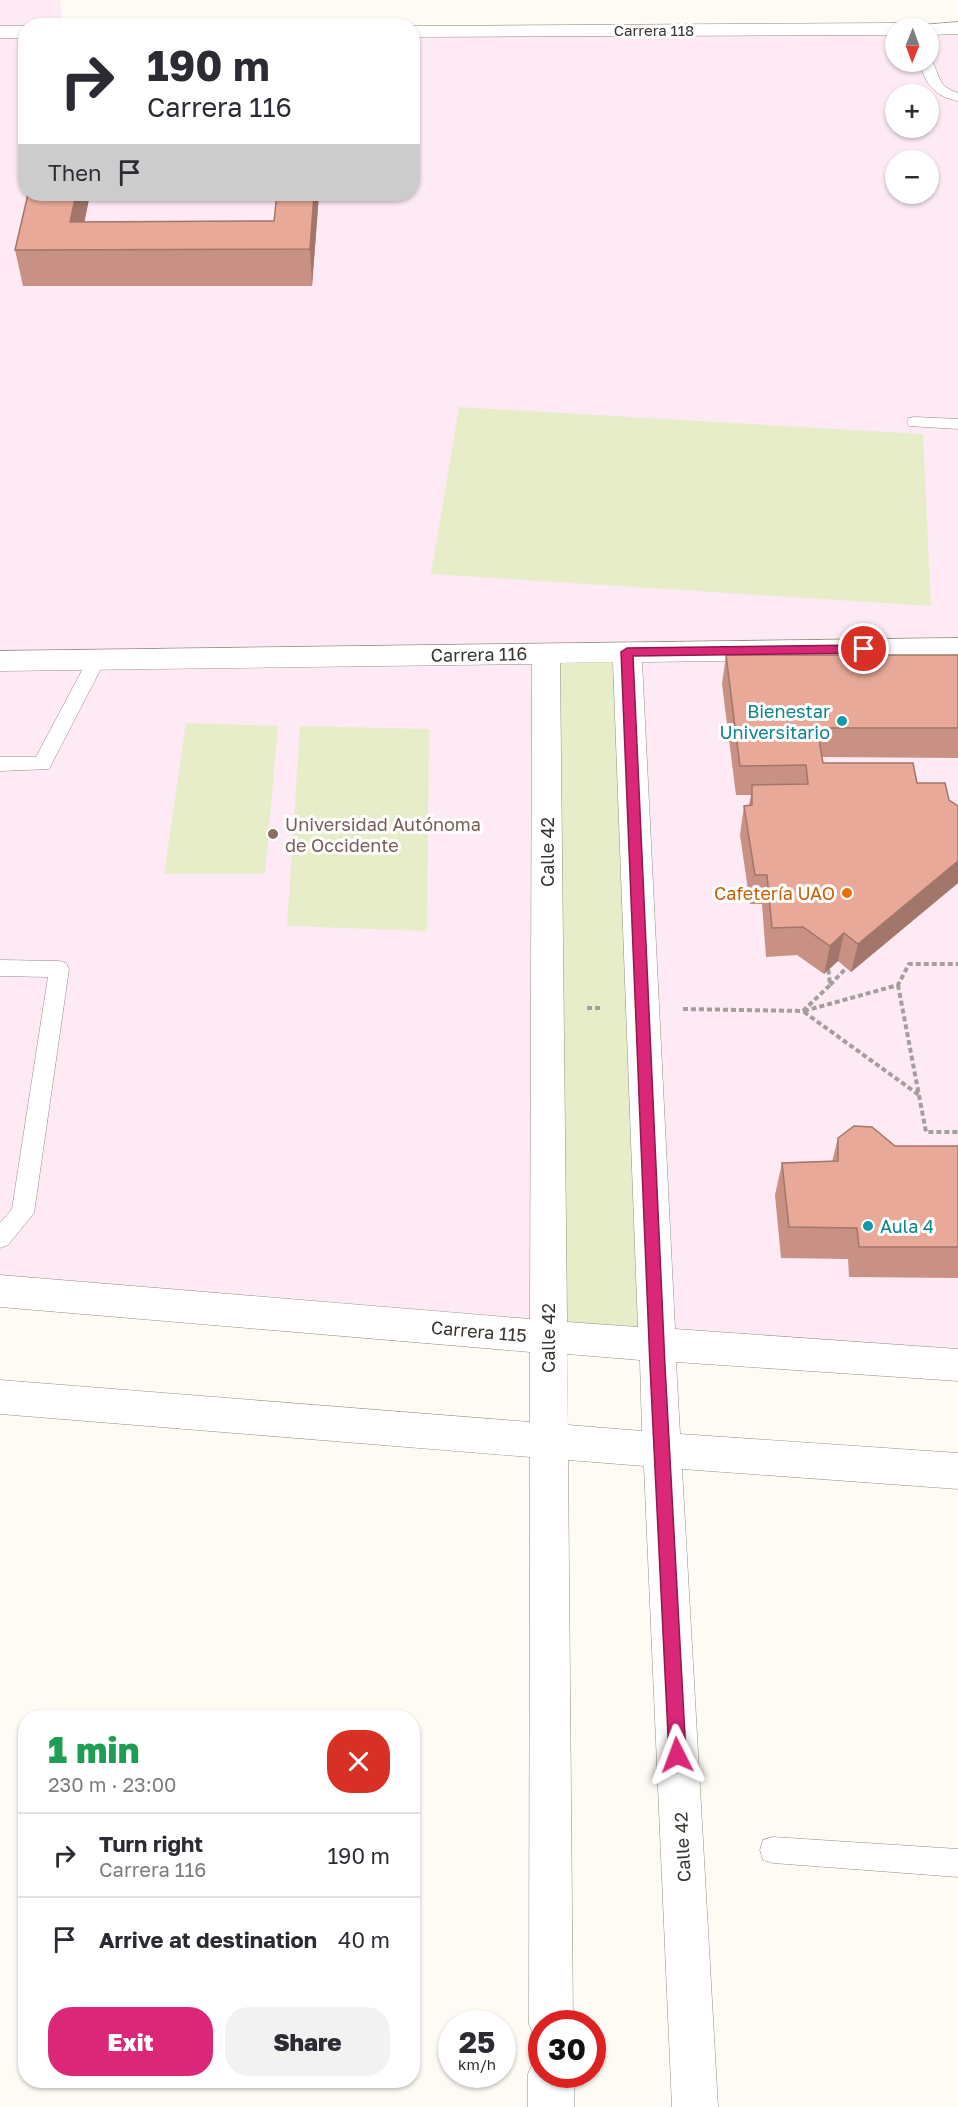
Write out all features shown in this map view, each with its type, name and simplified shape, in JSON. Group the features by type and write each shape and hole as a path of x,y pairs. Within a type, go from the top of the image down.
{"street":[{"path":"939,28 958,28"},
{"name":"Carrera 118","path":"420,31 885,29"},
{"path":"0,32 18,32"},
{"name":"Carrera 116","path":"0,661 958,648"},
{"name":"Calle 42","path":"627,652 657,1346 695,2107"},
{"name":"Calle 42","path":"546,653 551,2010"},
{"name":"Carrera 115","path":"0,1291 657,1346 958,1365"},
{"path":"0,1397 662,1450 958,1471"},
{"path":"551,2088 551,2107"}],"lane":[{"path":"928,72 936,86 952,97 958,97"},
{"path":"915,422 958,424"},
{"path":"0,764 42,764 97,659"},
{"path":"0,968 59,969 23,1213 0,1238"},
{"path":"773,1850 958,1863"}],"path":[{"path":"803,1011 854,959"},
{"path":"828,963 830,985"},
{"path":"958,964 909,964 898,985 926,1132 958,1133"},
{"path":"684,1009 803,1011 898,985"},
{"path":"547,1008 643,1009"},
{"path":"803,1011 919,1095"}],"shaded area":[{"path":"0,0 60,0 62,18 18,18 18,201 420,201 420,31 885,29 885,72 939,72 939,29 958,28 958,1365 548,1337 0,1291"}],"green space":[{"path":"459,407 923,434 931,606 431,574"},
{"path":"627,652 657,1345 548,1337 546,653"},
{"path":"186,723 278,726 265,874 164,874"},
{"path":"300,726 429,729 427,931 287,926"}],"building":[{"path":"26,201 74,201 70,222 274,221 276,201 313,201 310,249 15,250"},
{"path":"726,655 958,655 958,728 817,728 823,763 913,763 917,783 945,783 949,800 958,806 958,861 858,944 844,933 830,946 803,927 772,928 767,875 755,875 744,806 752,805 752,785 808,784 806,765 740,766"},
{"name":"Aula 4","path":"854,1126 872,1127 895,1146 958,1146 958,1247 859,1247 857,1228 789,1227 782,1163 838,1161 838,1138"}],"place":[{"name":"Bienestar Universitario","path":"842,721"},
{"name":"Universidad Autónoma de Occidente","path":"273,834"},
{"name":"Cafetería UAO","path":"847,893"},
{"name":"Aula 4","path":"868,1226"}],"route":[{"path":"677,1755 627,652 864,649"}]}
